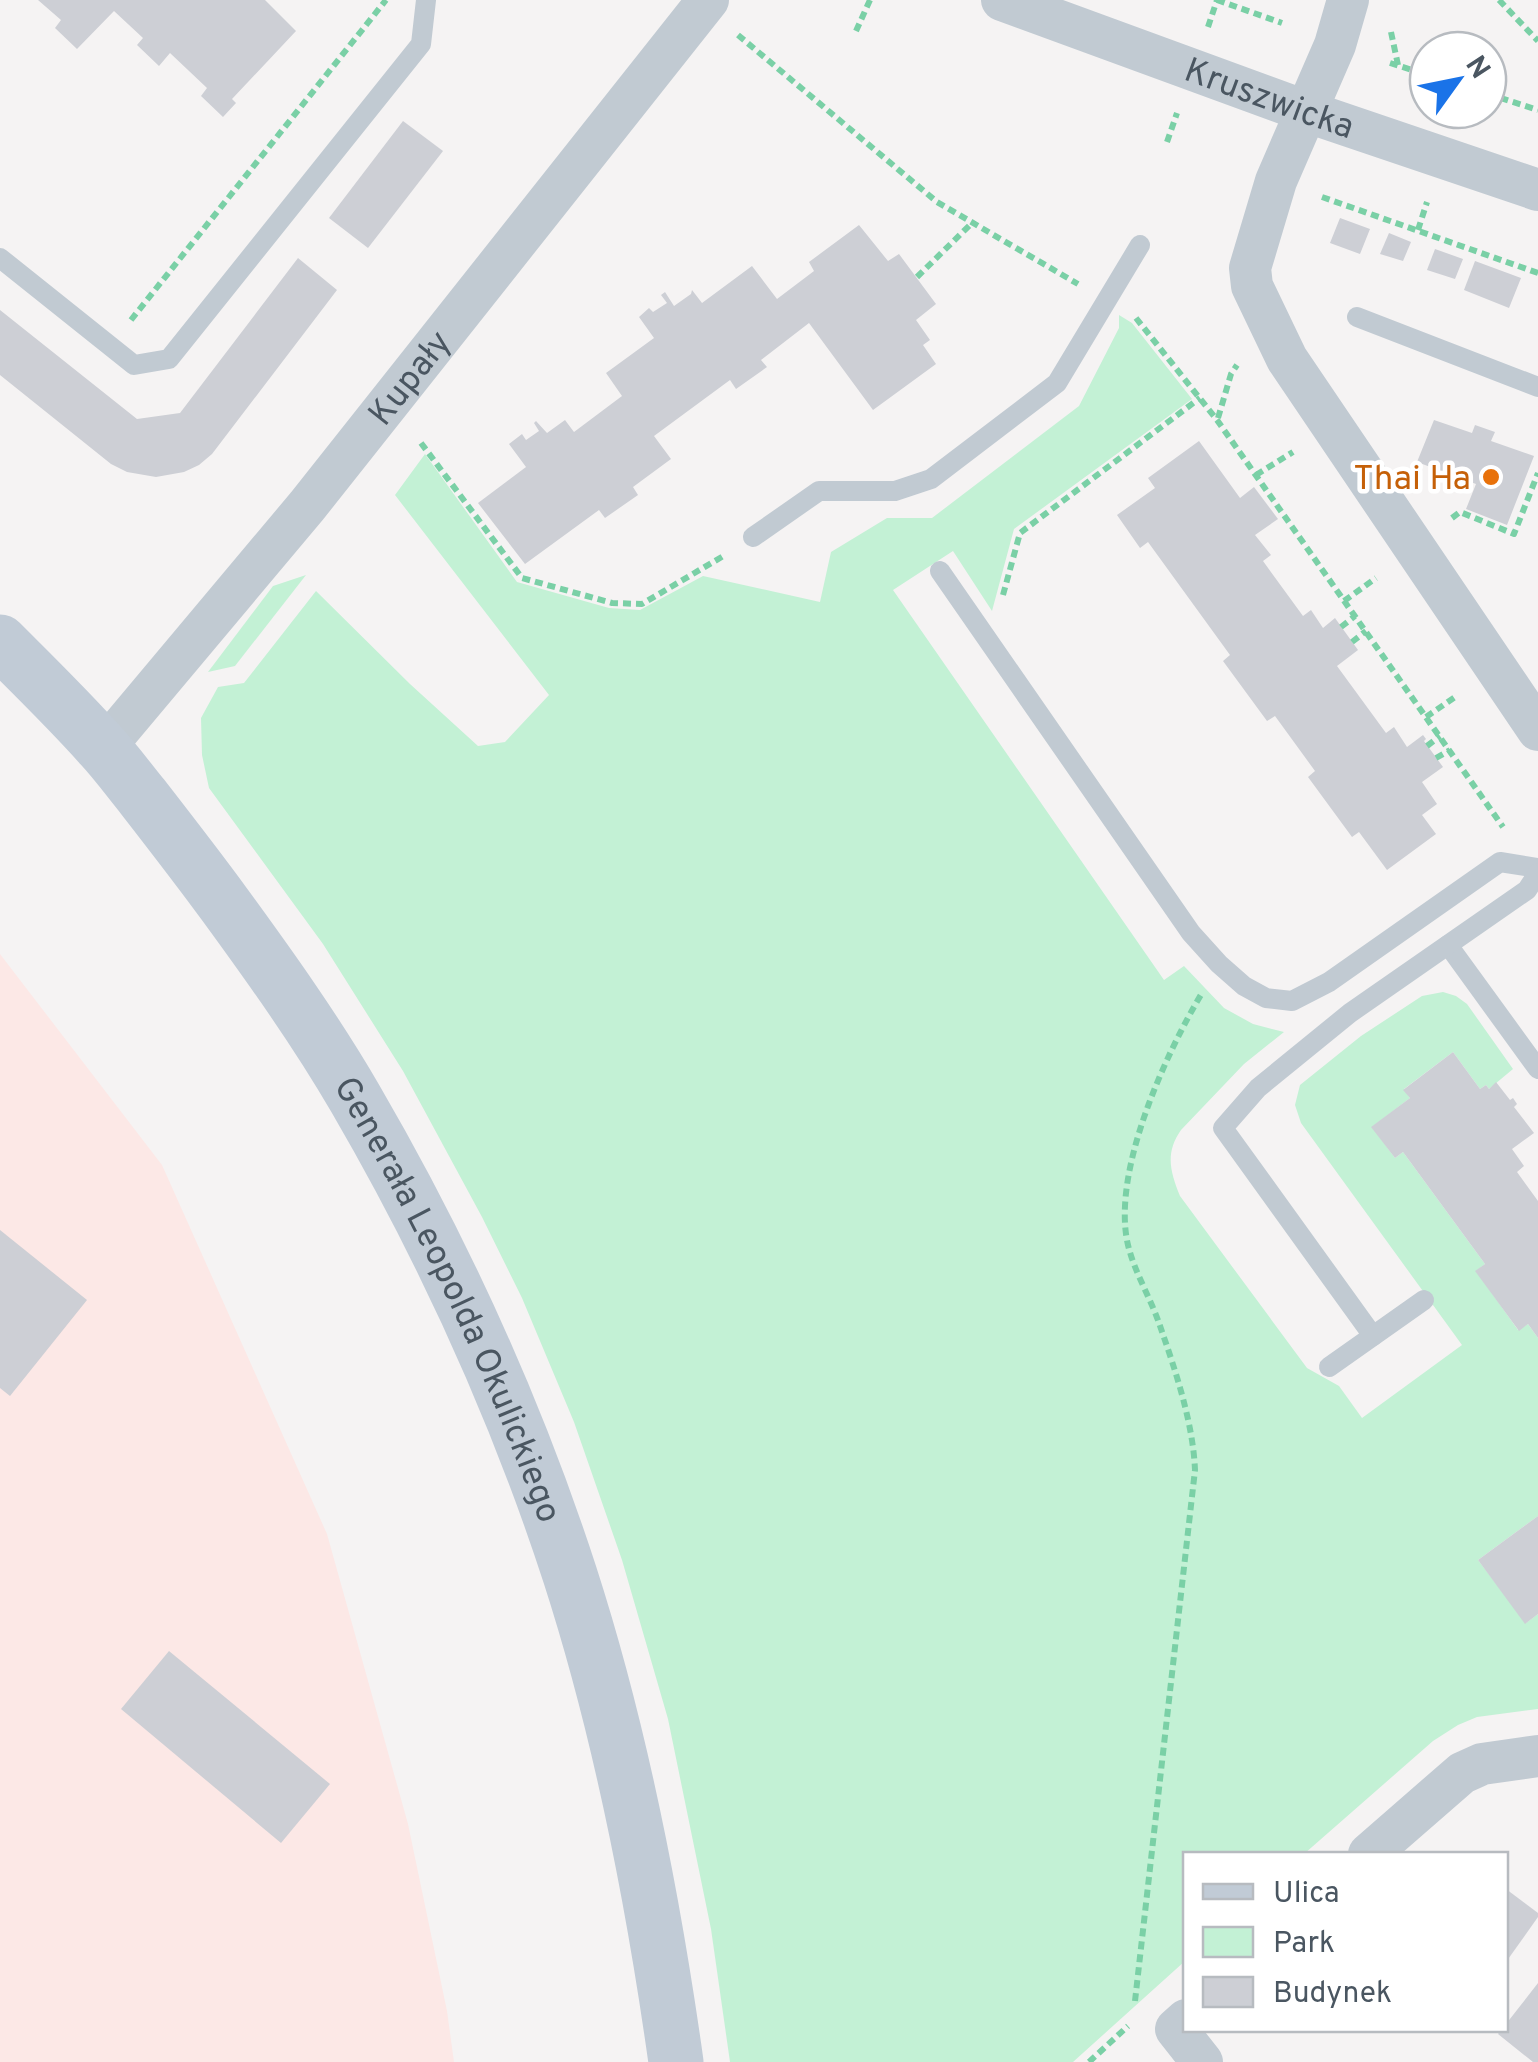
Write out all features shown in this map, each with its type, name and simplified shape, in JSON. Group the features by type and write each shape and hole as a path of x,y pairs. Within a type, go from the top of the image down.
{"main road":[{"name":"Generała Leopolda Okulickiego","path":"0,642 104,748 269,966 355,1098 462,1302 534,1473 601,1680 626,1780 662,1964 676,2062"}],"street":[{"name":"Kruszwicka","path":"1002,0 1308,112 1538,190"},
{"path":"1348,0 1308,112 1276,180 1250,268 1252,286 1287,359 1538,730"},
{"name":"Kupały","path":"104,748 717,13"},
{"path":"1371,1852 1462,1773 1482,1764 1538,1756"},
{"path":"1184,2032 1202,2062"}],"lane":[{"path":"0,258 134,365 169,359 421,44 426,0"},
{"path":"752,537 819,491 895,491 930,479 1057,383 1140,245"},
{"path":"1357,317 1538,387"},
{"path":"940,571 1192,933 1244,986 1266,998 1292,1001 1329,982 1500,862 1538,871 1527,890 1350,1013 1258,1088 1223,1128 1373,1336"},
{"path":"1448,945 1538,1068"},
{"path":"1330,1367 1424,1300"}],"path":[{"path":"110,347 386,0"},
{"path":"856,31 870,0"},
{"path":"1217,0 1278,22 1288,10"},
{"path":"1498,0 1538,41"},
{"path":"717,13 936,202 1134,316 1256,475 1263,492 1512,839"},
{"path":"1390,62 1408,68"},
{"path":"1167,142 1183,98"},
{"path":"1508,100 1538,110"},
{"path":"1310,192 1538,273"},
{"path":"916,277 972,222"},
{"path":"989,642 1020,533 1200,398"},
{"path":"421,443 522,578 612,603 642,604 752,537"},
{"path":"1256,475 1294,451"},
{"path":"1460,512 1514,534 1538,473"},
{"path":"1344,601 1380,574"},
{"path":"1341,626 1355,616"},
{"path":"1352,642 1366,631"},
{"path":"1426,717 1458,695"},
{"path":"1427,746 1440,736"},
{"path":"1436,758 1450,750"},
{"path":"1135,2002 1195,1470 1194,1439 1160,1323 1128,1246 1124,1207 1129,1169 1152,1098 1189,1015 1219,964"}],"shaded area":[{"path":"0,954 162,1165 327,1534 408,1824 454,2062 0,2062"}],"green space":[{"path":"1119,315 1132,323 1192,399 1014,529 992,611 953,551 893,590 1164,980 1184,966 1224,1008 1253,1024 1284,1032 1244,1064 1181,1130 1171,1154 1172,1170 1180,1196 1307,1368 1339,1386 1362,1418 1462,1345 1301,1123 1295,1105 1300,1085 1361,1036 1422,996 1443,992 1467,1004 1513,1069 1489,1089 1486,1085 1480,1089 1453,1052 1404,1089 1410,1098 1372,1127 1395,1158 1403,1152 1485,1264 1476,1271 1518,1330 1528,1324 1538,1338 1538,1516 1478,1560 1526,1623 1538,1614 1538,1709 1477,1717 1458,1725 1433,1741 1306,1852 1183,1852 1183,1963 1073,2062 730,2062 711,1929 668,1719 622,1560 574,1422 522,1298 403,1071 323,944 209,788 202,755 201,718 218,687 244,683 316,591 478,746 505,742 549,695 395,495 425,454 517,582 609,608 640,610 703,576 820,602 831,552 887,518 932,518 1079,406 1119,328"},
{"path":"306,575 235,666 208,672 273,586"}],"building":[{"path":"38,0 265,0 296,31 232,99 236,103 223,117 201,96 207,88 170,53 159,66 137,45 143,38 114,11 77,49 55,28 61,20"},
{"path":"403,121 443,151 368,248 329,218"},
{"path":"1340,218 1370,229 1360,254 1330,243"},
{"path":"859,225 888,261 899,254 936,304 916,320 930,340 923,345 936,364 873,410 809,323 761,360 767,367 736,389 730,380 654,436 671,459 633,487 638,495 605,518 599,510 525,564 478,503 526,467 509,444 522,434 526,440 539,431 536,421 547,433 565,420 574,432 622,396 606,373 654,338 639,317 649,308 653,312 667,303 661,295 665,292 674,306 692,290 702,303 752,266 777,299 814,271 809,262"},
{"path":"1389,233 1411,242 1403,261 1380,254"},
{"path":"1435,249 1463,259 1455,279 1427,270"},
{"path":"298,258 337,290 212,454 184,472 156,477 127,472 111,464 0,375 0,310 137,419 180,413"},
{"path":"1475,261 1521,278 1509,308 1464,290"},
{"path":"1434,420 1472,433 1475,425 1495,432 1491,441 1534,456 1507,525 1466,509 1476,484 1417,462"},
{"path":"1199,441 1240,498 1254,487 1278,519 1255,535 1271,555 1263,561 1303,616 1311,610 1323,628 1335,618 1358,650 1337,666 1386,733 1394,727 1407,747 1423,735 1443,767 1422,782 1437,804 1422,815 1436,834 1387,870 1359,832 1352,837 1308,777 1315,771 1275,716 1267,721 1223,661 1230,655 1148,542 1140,548 1117,515 1155,488 1148,478"},
{"path":"1453,1052 1480,1089 1486,1085 1489,1089 1496,1082 1510,1100 1513,1098 1517,1104 1514,1107 1534,1133 1512,1149 1524,1166 1517,1172 1538,1201 1538,1338 1528,1324 1519,1331 1475,1271 1485,1264 1403,1152 1395,1158 1371,1127 1410,1098 1403,1090"},
{"path":"0,1230 87,1300 10,1396 0,1388"},
{"path":"1538,1516 1538,1614 1525,1624 1478,1560"},
{"path":"169,1651 330,1784 281,1843 121,1709"},
{"path":"1508,1890 1538,1917 1508,1959"},
{"path":"1538,1983 1538,2062 1498,2034 1508,2032 1508,2021"}],"place":[{"name":"Thai Ha","path":"1491,477"}]}
